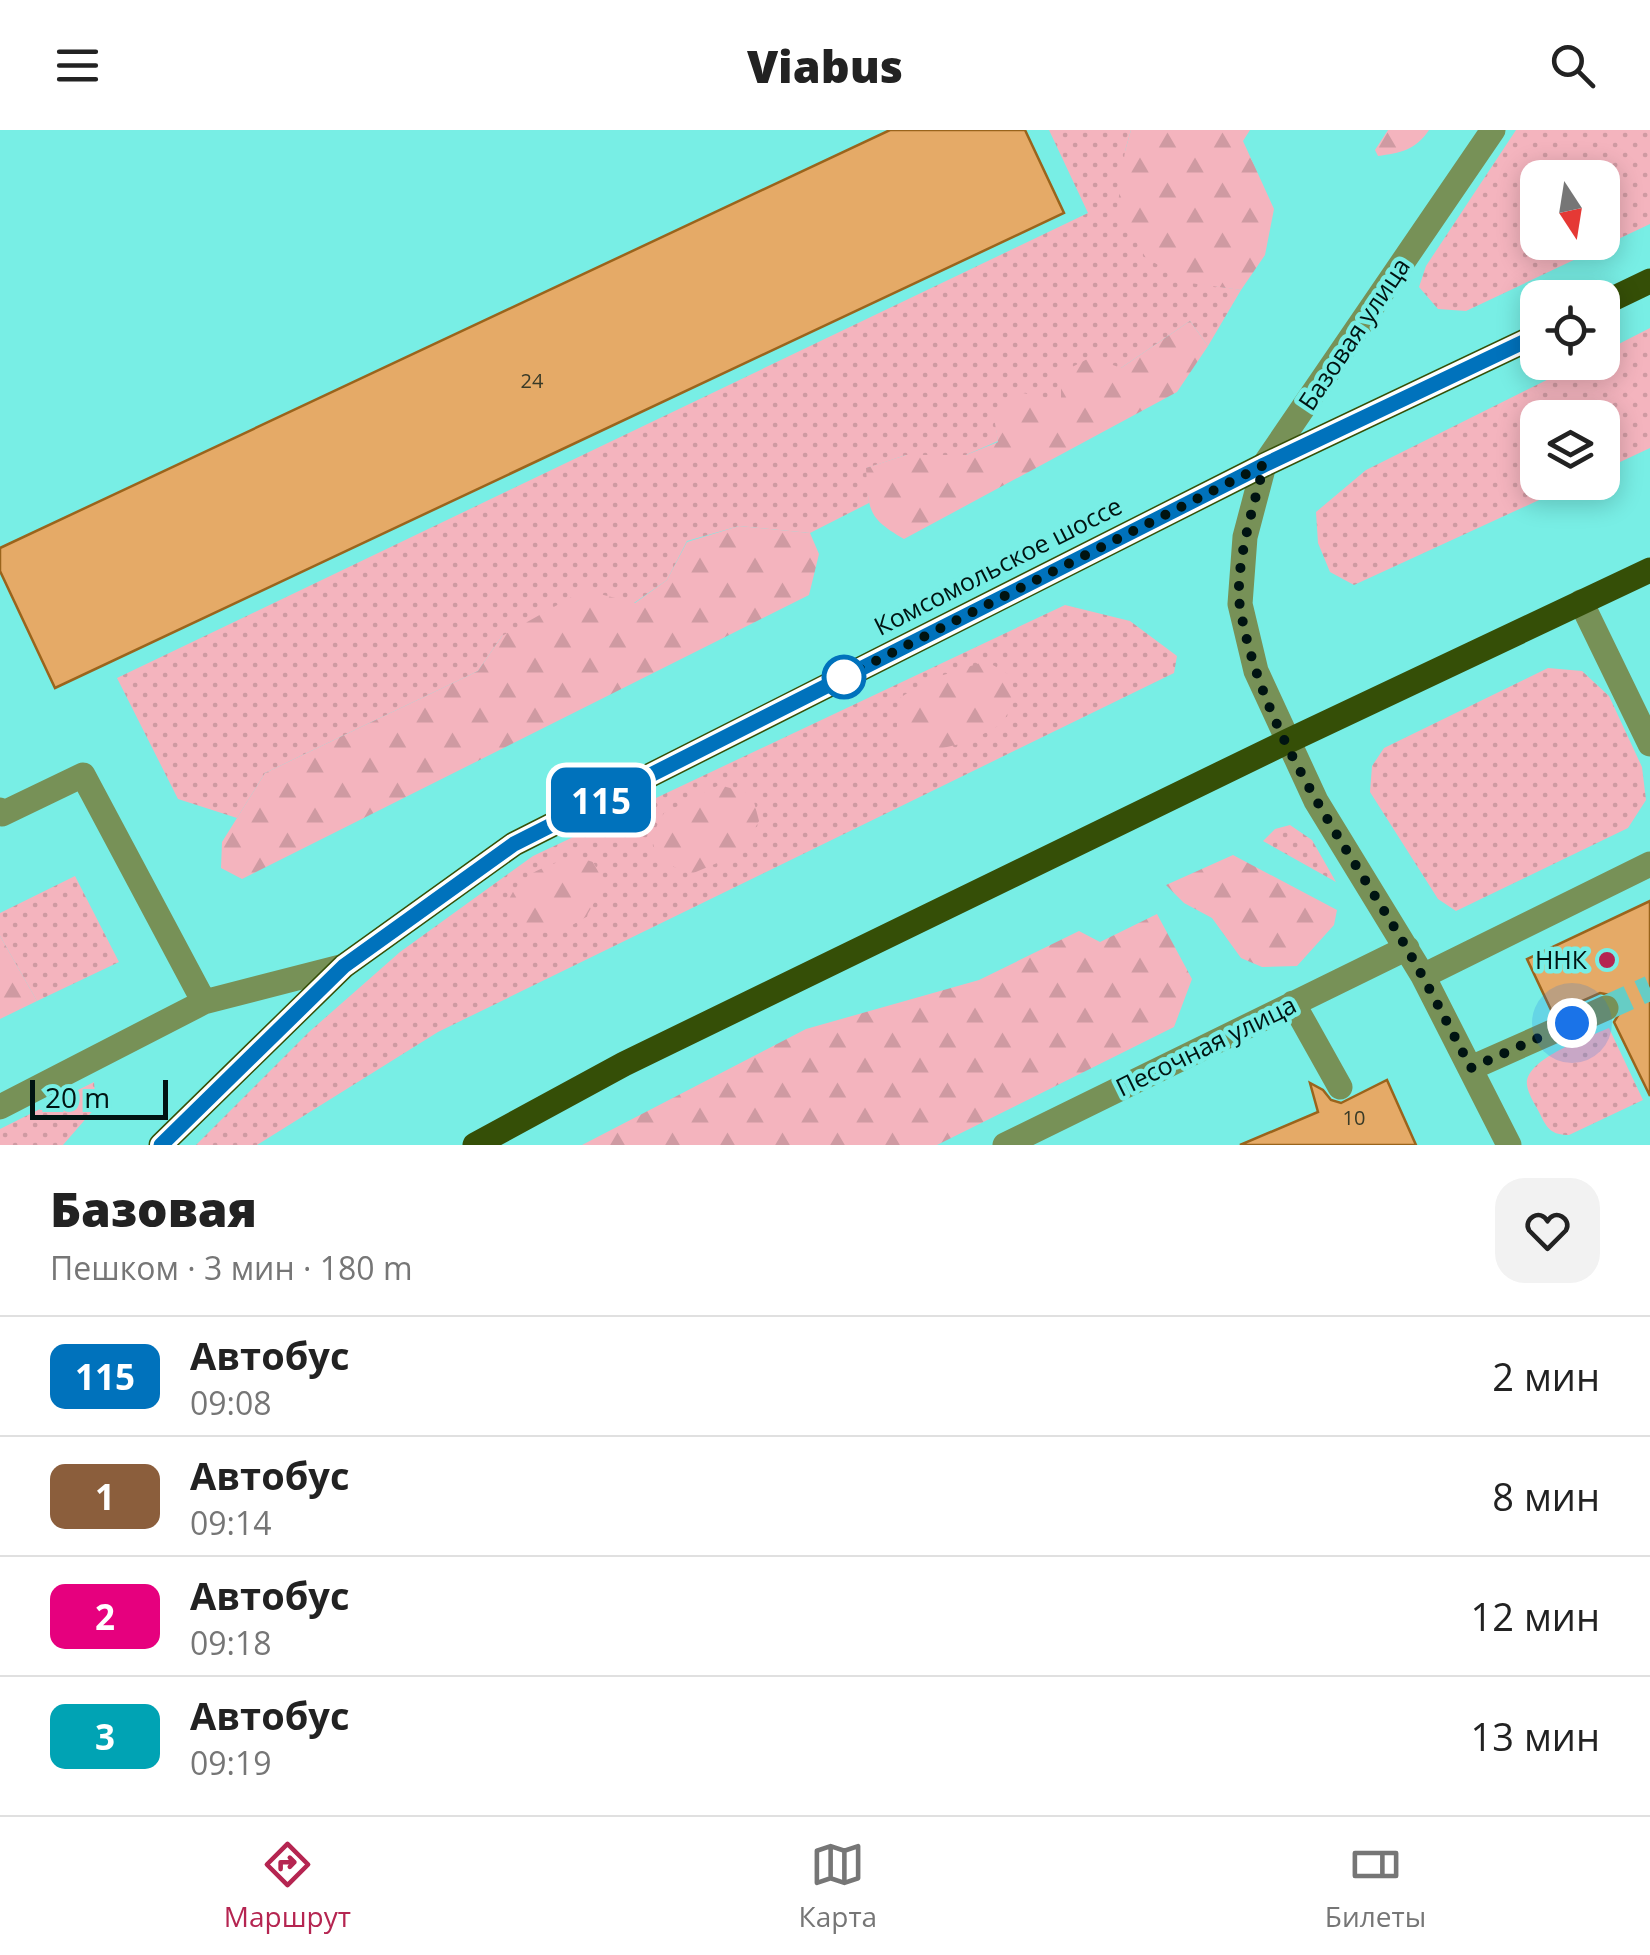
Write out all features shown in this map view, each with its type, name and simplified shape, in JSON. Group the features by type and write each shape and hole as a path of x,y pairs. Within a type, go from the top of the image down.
{"main road":[{"path":"1620,295 1650,281"},
{"name":"Комсомольское шоссе","path":"161,1145 344,966 514,844 1264,465 1520,344"},
{"path":"475,1145 624,1064 1650,570"}],"street":[{"name":"Базовая улица","path":"1493,130 1264,465 1246,537 1240,604 1256,671 1286,742 1316,801 1422,976 1509,1145"},
{"path":"1581,602 1650,744"},
{"path":"0,810 2,814 83,774 204,1002"},
{"path":"1422,976 1650,864"},
{"name":"Песочная улица","path":"1004,1145 1406,948"},
{"name":"Комсомольское шоссе","path":"0,1107 204,1002 344,966"},
{"path":"1294,1004 1340,1087"},
{"path":"1471,1068 1606,1008"}],"green space":[{"path":"1049,130 1131,130 1125,151 1190,282 1241,290 1208,346 1190,321 1121,368 1061,401 994,411 998,441 966,455 906,455 867,468 869,503 810,533 739,526 687,541 667,580 634,603 502,636 478,671 265,773 237,818 178,799 117,678 1088,213"},
{"path":"1131,130 1250,130 1243,141 1274,209 1265,255 1241,290 1190,283 1146,258 1117,211"},
{"path":"1388,130 1429,130 1407,149 1378,156 1375,150"},
{"path":"1516,130 1650,130 1650,224 1620,238 1620,160 1520,160 1520,260 1574,260 1532,280 1520,280 1520,285 1466,311 1438,309 1419,287 1426,266"},
{"path":"1190,321 1208,346 1177,392 904,539 876,518 869,503 866,468 906,455 966,455 998,442 993,411 1023,393 1061,401 1061,373 1091,357 1121,368"},
{"path":"1650,328 1650,448 1620,462 1620,400 1520,400 1520,500 1539,500 1354,585 1330,572 1318,543 1316,512 1366,470 1547,380 1620,380 1620,343"},
{"path":"739,526 810,533 819,554 809,595 242,879 221,868 222,842 265,773 478,671 502,636 584,590 635,603 667,580 687,542"},
{"path":"1065,605 1130,621 1177,656 1174,673 438,1032 257,1145 196,1145 309,1032 400,952 533,856"},
{"path":"986,661 1010,675 1016,697 1002,724 968,742 922,753 904,746 897,725 900,698 925,681"},
{"path":"1548,668 1582,671 1609,696 1642,767 1646,800 1628,828 1456,911 1438,899 1370,792 1372,766 1384,748"},
{"path":"719,785 752,794 759,821 741,853 691,874 658,860 651,837 664,813"},
{"path":"1290,825 1312,840 1336,882 1263,841 1275,829"},
{"path":"1233,855 1337,910 1334,925 1297,966 1262,967 1241,958 1212,918 1184,903 1166,885"},
{"path":"574,856 593,862 605,883 586,917 555,935 530,928 506,908 524,879"},
{"path":"75,876 119,962 37,1001 0,936 0,913"},
{"path":"1157,914 1192,979 1174,1027 937,1145 582,1145 806,1029 979,980 1079,931 1100,942"},
{"path":"0,936 37,1001 0,1019"},
{"path":"1609,1028 1643,1100 1569,1135 1554,1132 1545,1124 1530,1096 1529,1075 1559,1050"},
{"path":"94,1082 96,1107 63,1145 0,1145 0,1129"}],"building":[{"path":"890,130 1025,130 1064,213 55,688 0,571 0,548"},
{"path":"1650,901 1650,1096 1614,1022 1622,1009 1616,996 1600,993 1553,1014 1527,959"},
{"path":"1387,1080 1416,1145 1240,1145 1318,1112 1310,1083 1341,1103"}],"tunnel":[{"path":"1606,1008 1650,988"}],"bus line":[{"name":"115","path":"161,1145 344,966 514,844 1264,465 1520,344"}],"place":[{"name":"ННК","path":"1607,960"}],"route":[{"path":"844,677 1264,465 1246,537 1240,604 1256,671 1316,801 1406,948 1471,1068 1572,1023"}]}
